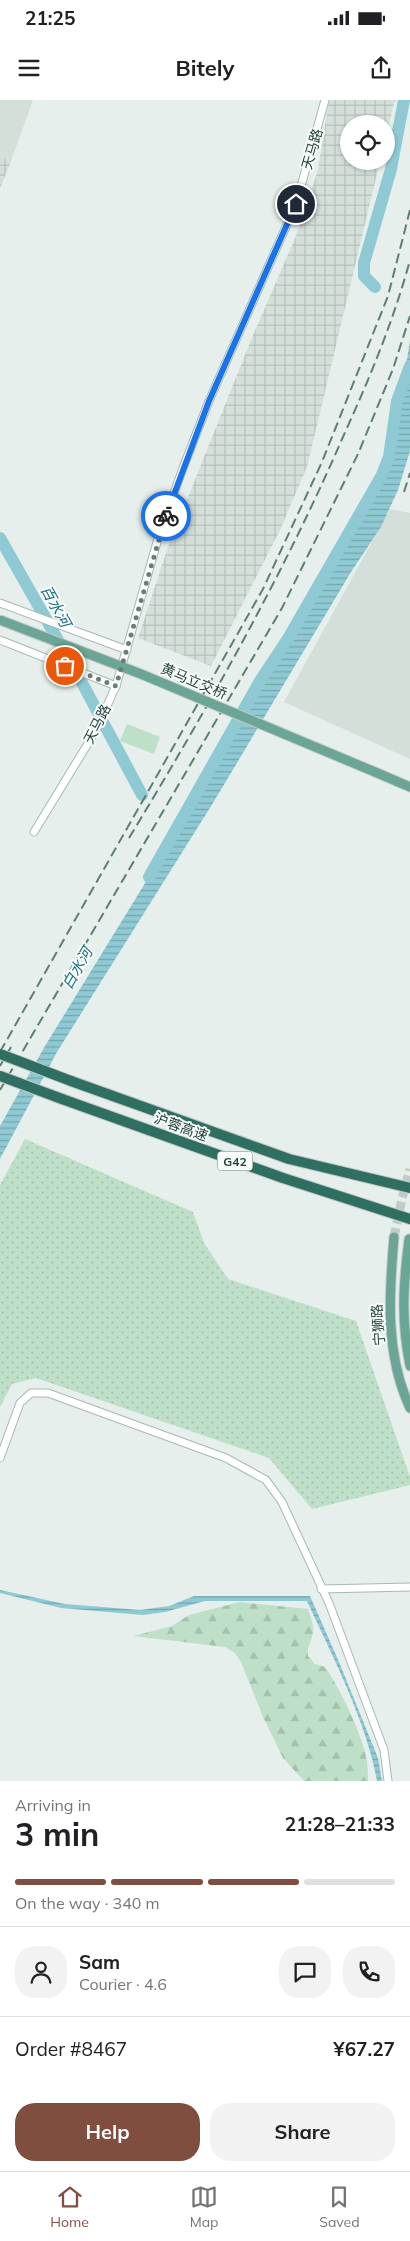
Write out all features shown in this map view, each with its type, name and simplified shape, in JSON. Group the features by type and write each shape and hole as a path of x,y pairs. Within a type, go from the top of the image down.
{"highway":[{"name":"沪蓉高速","path":"0,1054 289,1159 410,1188"},
{"name":"沪蓉高速","path":"0,1076 283,1178 410,1219"}],"main road":[{"name":"黄马立交桥","path":"0,620 150,678 410,787"},
{"name":"宁狮路","path":"394,1238 389,1291 390,1326 396,1367 410,1408"},
{"name":"宁狮路","path":"409,1239 403,1283 403,1323 410,1366"}],"street":[{"name":"天马路","path":"34,832 95,732 116,686 151,563 183,468 209,401 296,204 325,100"},
{"path":"0,603 127,650"},
{"path":"0,640 116,686"},
{"path":"0,1458 20,1403 31,1393 48,1393 226,1458 266,1480 282,1502 328,1603 384,1750 388,1781"},
{"path":"321,1588 410,1587"}],"shaded area":[{"path":"0,100 33,100 11,161 0,157"},
{"path":"329,100 395,100 391,115 340,115 340,170 378,170 307,467 280,530 211,666 138,638 168,547 251,340 296,236 318,170"},
{"path":"0,157 11,161 0,189"},
{"path":"390,509 410,513 410,759 284,702"}],"green space":[{"path":"127,724 160,737 154,754 120,741"},
{"path":"25,1139 193,1212 204,1243 228,1279 356,1321 410,1477 410,1485 312,1509 269,1458 36,1378 12,1384 0,1407 0,1185"},
{"path":"240,1602 308,1609 313,1630 308,1648 308,1656 315,1664 325,1667 350,1713 365,1752 368,1781 304,1781 283,1758 263,1717 241,1662 235,1653 225,1647 133,1636 172,1626 189,1615"}],"water":[{"name":"白水河","path":"410,340 410,451 398,490 381,527 351,572 213,803 57,1052 0,1159 0,1126 45,1046 179,828 380,480 395,437"},
{"path":"0,1590 65,1604 140,1610 169,1606 194,1596 310,1596 378,1758 382,1781 377,1781 357,1713 307,1601 205,1601 165,1612 143,1615 61,1608 0,1593"}],"waterway":[{"path":"375,287 364,276 364,263 391,169 404,100"},
{"path":"149,877 260,681 289,637 382,475 389,457 397,401 410,366"},
{"name":"百水河","path":"0,538 80,679 142,795"}],"tunnel":[{"path":"394,1237 410,1169"}],"railway":[{"path":"0,1052 263,589 322,462 388,296 410,210"},
{"path":"129,838 245,638 298,535 373,368 397,304 410,260"},
{"path":"0,1090 282,608 358,454 393,369 410,316"},
{"path":"404,492 410,473"},
{"path":"0,1066 11,1047"}],"way so far":[{"path":"65,666 116,686 145,582 166,516"}],"route":[{"path":"166,516 209,401 285,233 296,204"}]}
